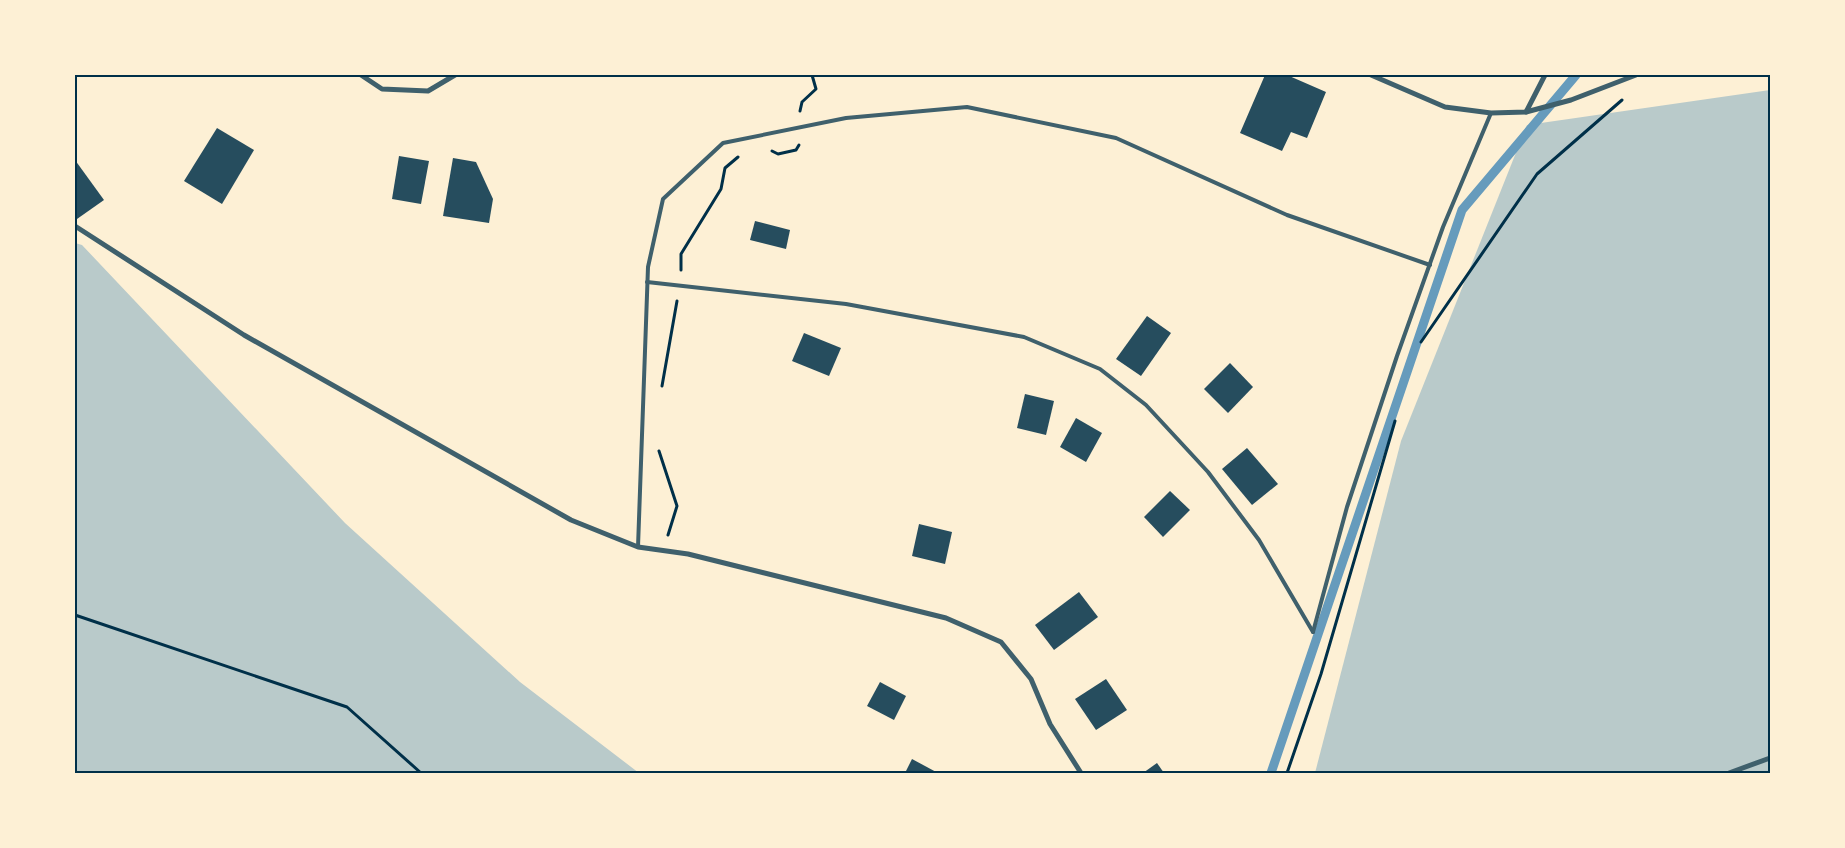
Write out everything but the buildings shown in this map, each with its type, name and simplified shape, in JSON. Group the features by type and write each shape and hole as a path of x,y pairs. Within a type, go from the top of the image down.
{"street":[{"path":"362,75 382,89 428,91 455,75"},
{"path":"1371,75 1445,107 1491,113 1528,111 1571,100 1636,75"},
{"path":"1528,111 1545,75"},
{"path":"75,226 262,345 571,520 638,546 688,554 946,618 1001,642 1032,679 1050,724 1081,773"},
{"path":"1729,773 1770,758"}],"lane":[{"path":"638,546 648,267 664,199 723,144 846,118 967,108 1116,138 1287,215 1430,265"},
{"path":"647,282 846,304 1024,337 1100,369 1146,405 1208,472 1260,540 1313,632 1347,507 1397,356 1443,227 1491,113"}],"path":[{"path":"1416,349 1537,174 1622,100"},
{"path":"1287,773 1321,674 1396,416"},
{"path":"75,615 347,707 421,773"}],"shaded area":[{"path":"1770,90 1770,773 1315,773 1401,441 1527,125"},
{"path":"75,243 82,245 345,523 520,682 639,773 75,773"}],"waterway":[{"path":"1271,773 1462,210 1576,75"}]}
